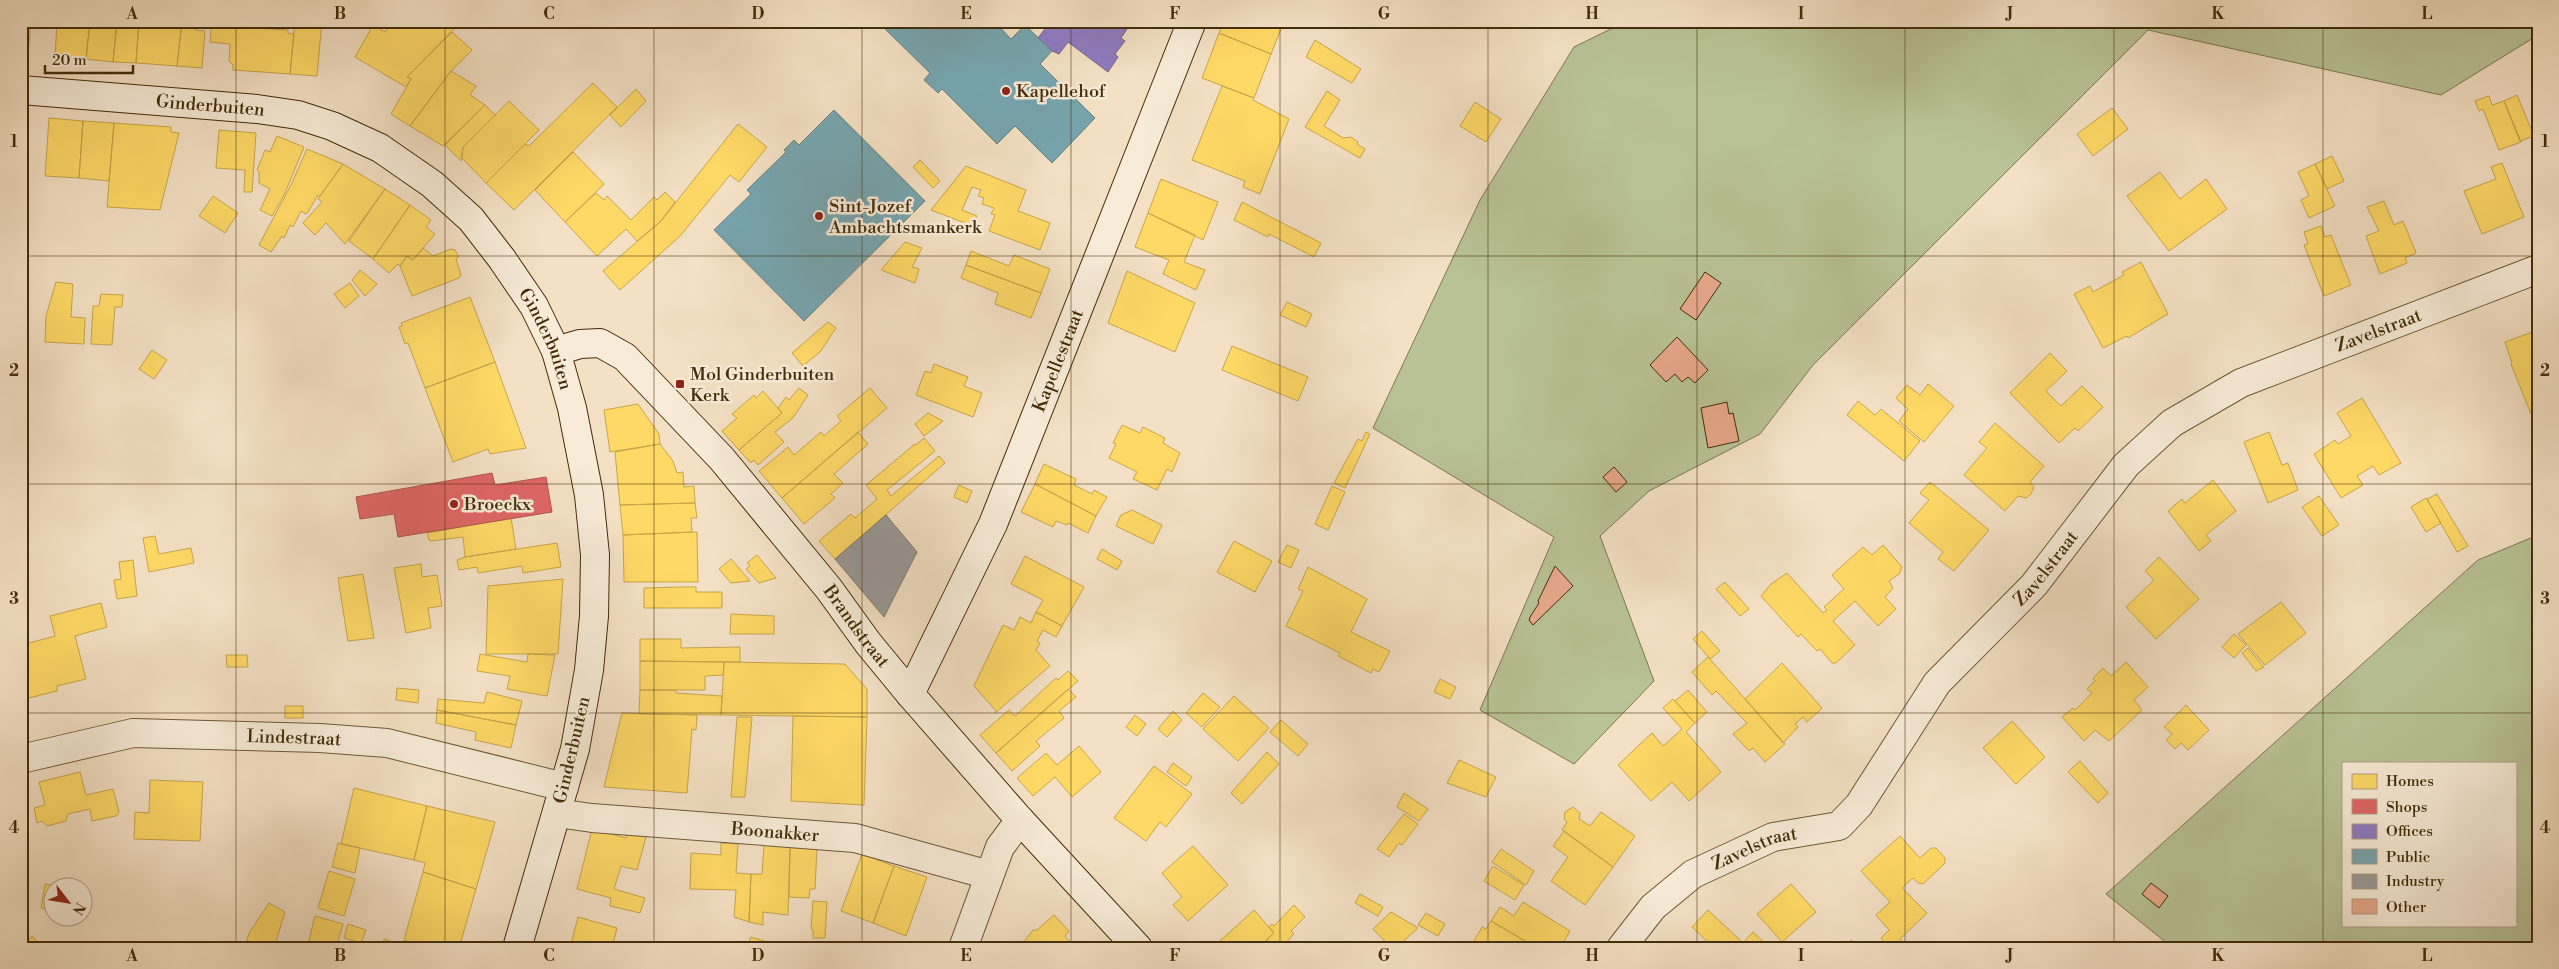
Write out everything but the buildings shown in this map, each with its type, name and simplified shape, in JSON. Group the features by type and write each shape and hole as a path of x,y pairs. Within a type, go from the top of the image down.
{"street":[{"name":"Kapellestraat","path":"910,694 994,524 1192,21"},
{"name":"Ginderbuiten","path":"21,90 258,108 298,115 332,126 380,148 432,184 471,219 502,259 534,306 556,351 572,408 589,495 595,555 589,670 575,749 517,948"},
{"name":"Zavelstraat","path":"1621,948 1653,907 1693,874 1773,837 1839,826 1859,805 1937,683 2034,586 2126,465 2172,423 2241,383 2538,269"},
{"name":"Brandstraat","path":"556,351 580,344 600,343 625,357 722,459 829,589 868,643 910,694 1020,820 1138,948"},
{"name":"Lindestraat","path":"21,759 133,733 320,738 387,743 564,787"},
{"name":"Boonakker","path":"557,813 592,818 855,838 989,875"},
{"path":"963,948 1000,847 1020,820"}],"green space":[{"path":"1620,21 2538,21 2538,35 2441,95 2148,30 1813,365 1760,434 1649,491 1600,536 1654,681 1574,764 1480,710 1554,537 1373,428 1480,200 1574,47 1617,26"},
{"path":"2538,535 2538,948 2173,948 2106,894 2478,560"}],"place":[{"name":"Kapellehof","path":"1006,91"},
{"name":"Sint-Jozef Ambachtsmankerk","path":"819,216"},
{"name":"Mol Ginderbuiten Kerk","path":"680,384"},
{"name":"Broeckx","path":"454,504"}]}
